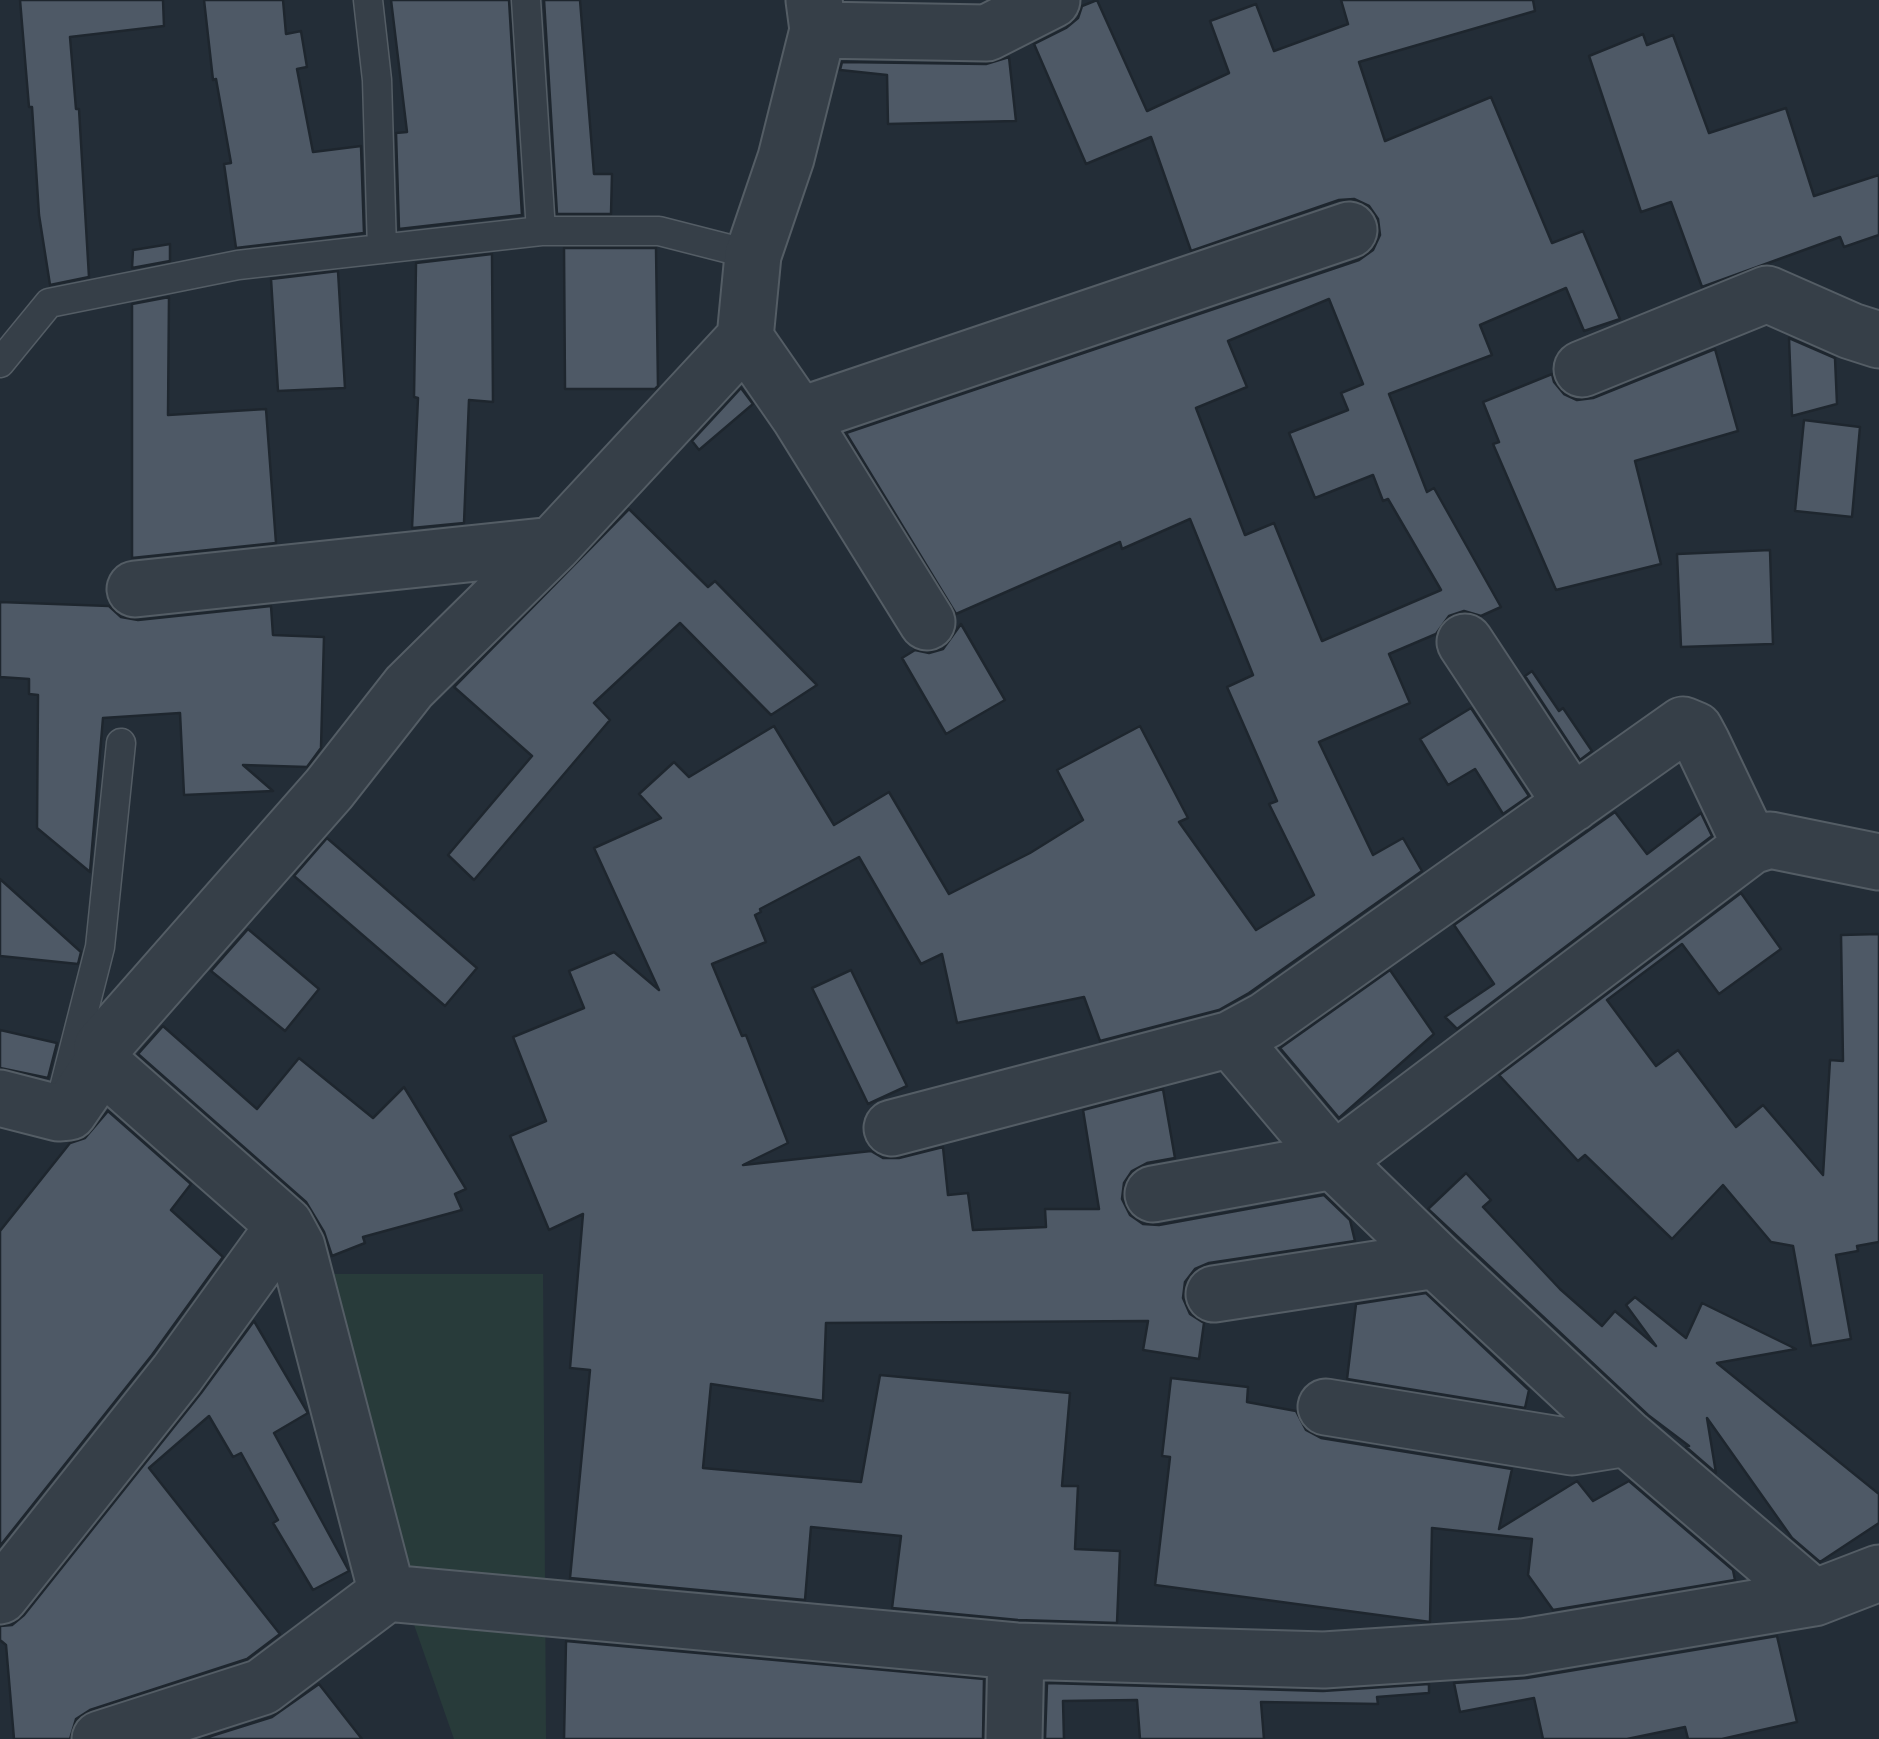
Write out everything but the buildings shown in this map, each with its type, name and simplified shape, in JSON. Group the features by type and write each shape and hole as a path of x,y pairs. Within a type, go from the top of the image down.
{"street":[{"path":"0,1098 58,1113 69,1112 102,1064 102,1047 329,789 409,687 553,545 745,338 753,254 786,158 816,15 988,33 1052,0"},
{"path":"799,416 1349,230"},
{"path":"1582,369 1767,294 1850,332 1879,340"},
{"path":"745,338 799,416 927,622"},
{"path":"135,589 553,545"},
{"path":"1465,642 1572,804"},
{"path":"892,1128 1231,1039 1282,1009 1683,725 1695,730 1751,846"},
{"path":"1153,1194 1334,1161 1751,846 1770,840 1879,862"},
{"path":"1231,1039 1334,1161 1436,1260 1627,1438 1814,1598"},
{"path":"102,1064 284,1226 298,1246 386,1592"},
{"path":"0,1596 177,1374 284,1226"},
{"path":"1214,1294 1436,1260"},
{"path":"1326,1406 1572,1447 1627,1438"},
{"path":"100,1739 262,1687 386,1592 1016,1652 1324,1660 1522,1647 1814,1598 1879,1573"},
{"path":"1014,1739 1016,1652"}],"lane":[{"path":"368,0 377,80 382,249"},
{"path":"526,0 541,231"},
{"path":"0,364 49,304 238,265 541,231 659,231 753,254"},
{"path":"58,1113 100,948 120,743"}],"green space":[{"path":"313,1274 543,1274 546,1739 454,1739 396,1573"}]}
